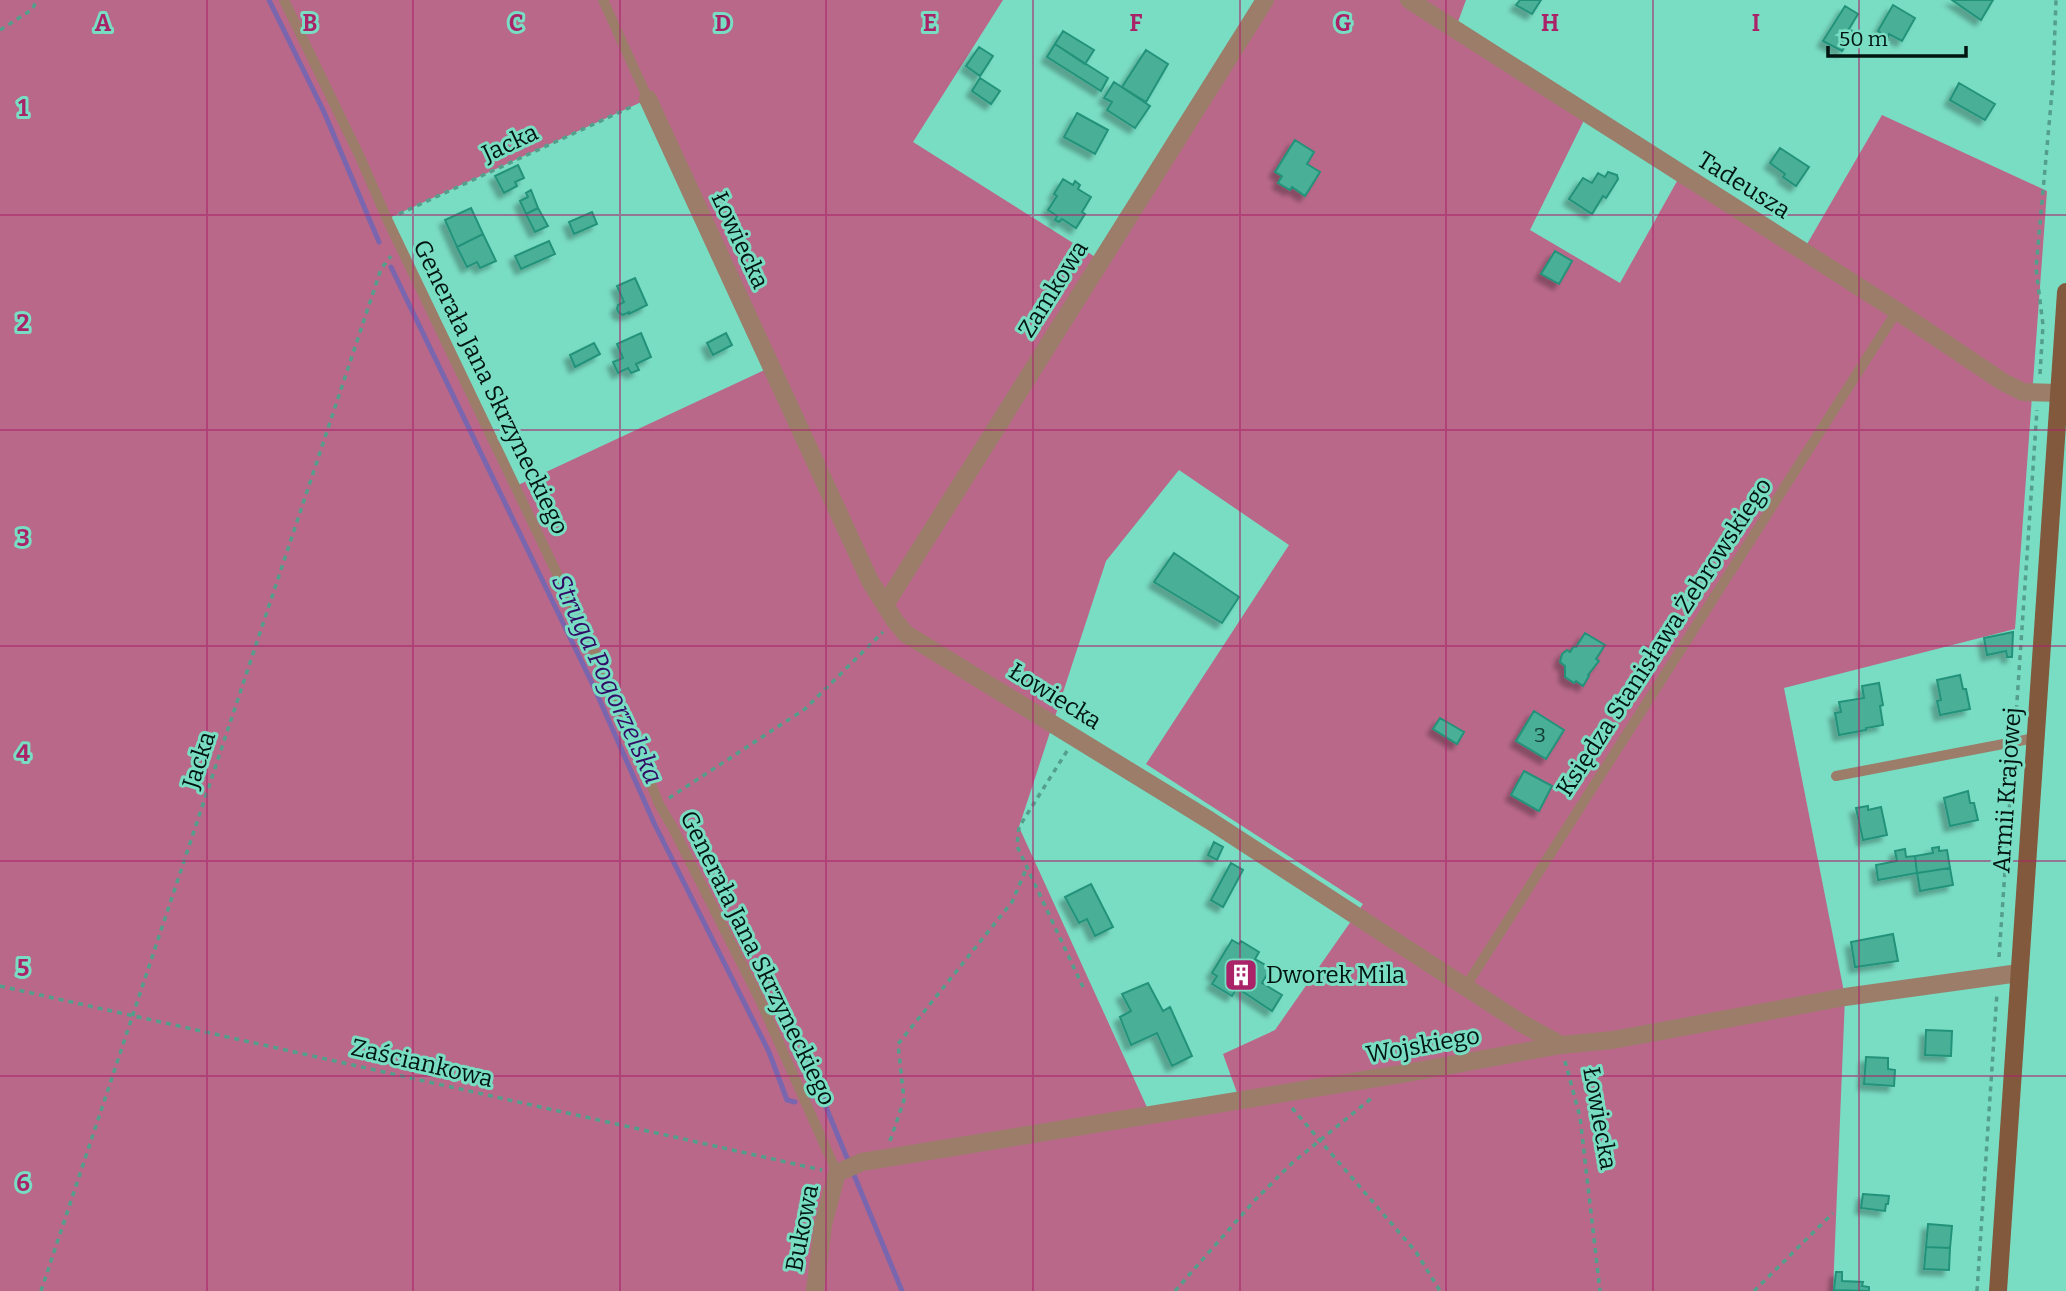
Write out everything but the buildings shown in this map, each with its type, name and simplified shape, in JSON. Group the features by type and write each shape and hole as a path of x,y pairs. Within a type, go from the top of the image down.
{"main road":[{"name":"Armii Krajowej","path":"1998,1291 2066,292"}],"street":[{"name":"Zamkowa","path":"885,604 1265,0"},
{"name":"Tadeusza","path":"1409,0 1897,311 2003,382 2023,392 2059,393"},
{"name":"Łowiecka","path":"648,99 870,581 906,634 1209,820 1521,1023 1561,1045"},
{"name":"Wojskiego","path":"849,1168 883,1159 1561,1045 1613,1040 1845,997 2019,973"},
{"name":"Bukowa","path":"815,1291 823,1225 849,1168"}],"lane":[{"name":"Generała Jana Skrzyneckiego","path":"284,0 618,701 659,804 849,1168"},
{"name":"Łowiecka","path":"603,0 648,99"},
{"name":"Księdza Stanisława Żebrowskiego","path":"1466,986 1897,311"},
{"path":"1836,776 2035,738"}],"path":[{"path":"0,30 33,9 36,0"},
{"path":"1977,1291 2039,393 2043,325 2036,268 2052,93 2056,0"},
{"name":"Jacka","path":"387,219 648,99"},
{"name":"Jacka","path":"41,1291 381,269 400,244"},
{"path":"659,804 805,709 895,621"},
{"path":"1076,738 1019,827 1017,846 1083,987"},
{"path":"883,1159 904,1100 898,1044 1012,902 1027,867"},
{"name":"Zaściankowa","path":"0,986 132,1017 849,1168"},
{"name":"Łowiecka","path":"1561,1045 1580,1117 1600,1291"},
{"path":"1175,1291 1254,1201 1291,1164 1374,1096"},
{"path":"1288,1104 1416,1252 1440,1291"},
{"path":"1754,1291 1833,1213"}],"shaded area":[{"path":"0,0 1003,0 913,142 1100,260 1265,0 1466,0 1455,30 1587,114 1530,230 1620,283 1681,174 1803,251 1882,115 2047,191 2015,629 1784,688 1845,997 1833,1291 0,1291","holes":["648,99 771,367 516,486 387,219","1179,470 1289,545 1146,764 1363,904 1275,1030 1223,1054 1240,1101 1151,1116 1019,827 1106,561"]}],"waterway":[{"name":"Struga Pogorzelska","path":"269,0 324,112 379,242"},
{"name":"Struga Pogorzelska","path":"391,267 593,685 654,823 769,1052 787,1100 795,1102"},
{"name":"Struga Pogorzelska","path":"810,1096 821,1095 902,1291"}],"place":[{"name":"Dworek Mila","path":"1241,975"}]}
